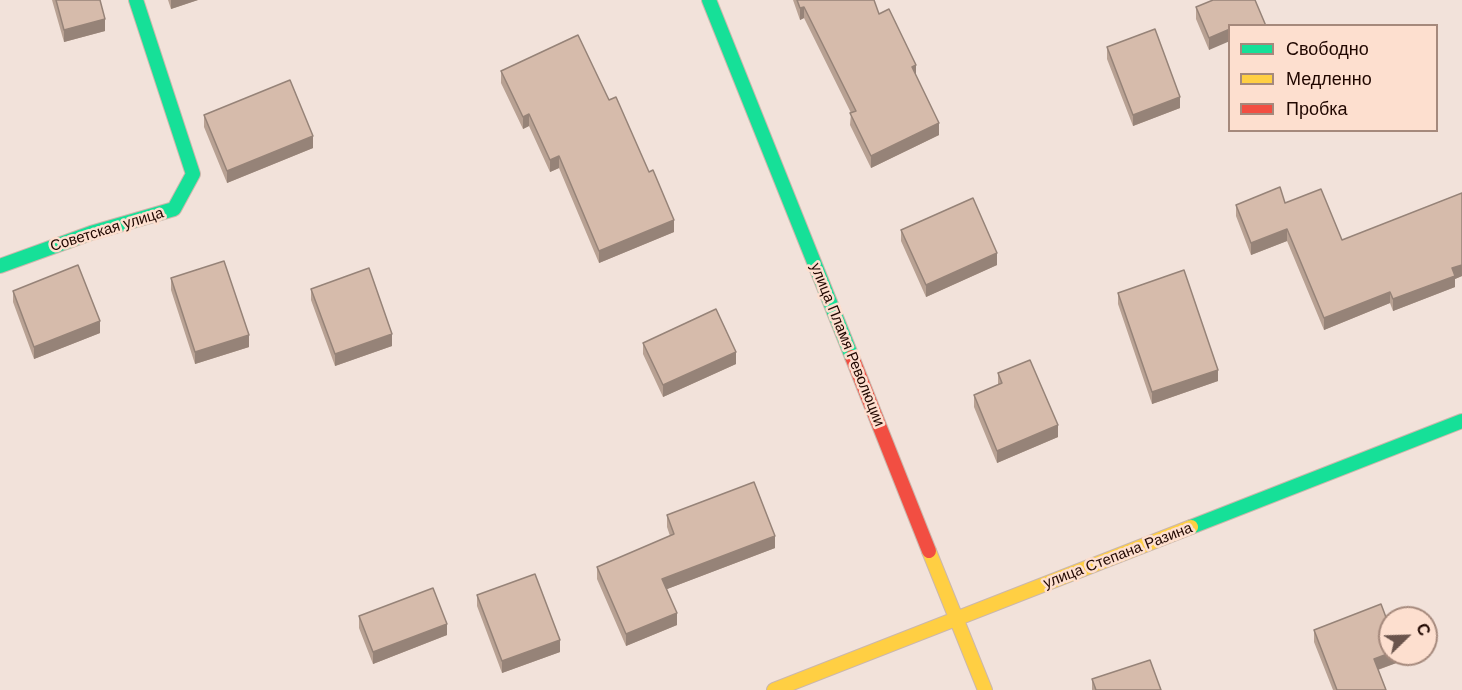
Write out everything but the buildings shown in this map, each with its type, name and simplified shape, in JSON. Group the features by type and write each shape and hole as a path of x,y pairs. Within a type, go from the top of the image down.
{"street":[{"name":"Советская улица","path":"0,266 91,233 174,209 193,174 136,0"},
{"name":"улица Пламя Революции","path":"709,0 985,690"},
{"name":"улица Степана Разина","path":"774,690 1462,421"}],"traffic: fast":[{"path":"0,266 91,233 174,209 193,174 136,0"},
{"path":"709,0 852,357"},
{"path":"1191,527 1462,421"}],"traffic: slow":[{"path":"774,690 1191,527"},
{"path":"929,551 985,690"}],"traffic: jam":[{"path":"852,357 929,551"}]}
